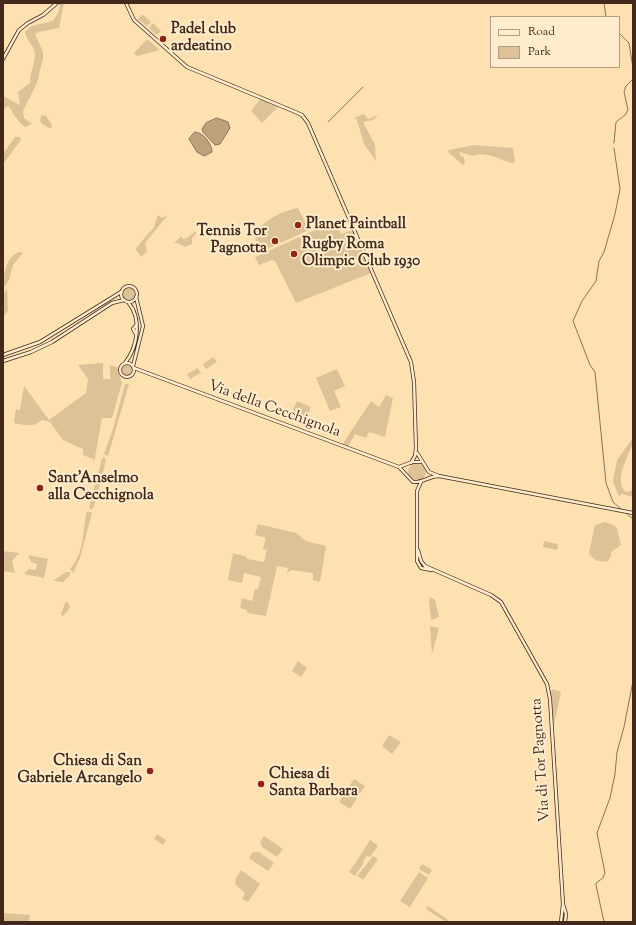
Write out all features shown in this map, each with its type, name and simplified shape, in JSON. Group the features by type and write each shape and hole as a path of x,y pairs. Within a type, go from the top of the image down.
{"street":[{"path":"3,59 18,31 28,23 45,14 57,3"},
{"path":"126,3 134,20 188,67 302,115 308,123 411,362 414,382 417,456 430,473 438,476 633,513"},
{"path":"3,355 44,340 121,292 126,287 132,287 136,291 143,326 138,352 135,357 134,374"},
{"path":"121,292 122,298 132,307 137,322 136,335 131,345 132,349 125,363 120,367 122,375 129,377 141,372"},
{"path":"128,302 132,301 136,297"},
{"path":"3,361 41,348 112,304 124,300"},
{"path":"125,363 134,367"},
{"name":"Via della Cecchignola","path":"134,367 141,372 399,467 412,482"},
{"path":"406,474 409,464 415,455 416,448"},
{"path":"399,467 421,462"},
{"path":"425,479 427,468"},
{"path":"412,482 421,481 431,476 438,476"},
{"name":"Via di Tor Pagnotta","path":"421,481 417,491 417,560 419,566 491,595 501,602 547,684 550,699 563,904 562,922"},
{"name":"Via di Tor Pagnotta","path":"412,482 417,491"},
{"name":"Via di Tor Pagnotta","path":"563,904 566,914 565,922"}],"green space":[{"path":"60,3 64,3 59,28 35,34 43,52 43,58 37,83 23,111 24,118 32,124 25,127 8,106 3,109 3,96 20,105 18,92 30,83 35,55 34,48 25,32 31,26 53,21 59,11"},
{"path":"142,14 151,22 147,26 138,19"},
{"path":"153,23 161,31 157,35 149,28"},
{"path":"147,39 160,50 137,56 134,53"},
{"path":"260,99 278,107 262,123 251,111"},
{"path":"364,114 368,119 378,115 373,120 363,122 375,145 376,161 364,144 357,120 354,118"},
{"path":"42,115 46,116 51,123 52,128 42,124 40,120"},
{"path":"15,137 20,137 21,140 3,164 3,154"},
{"path":"474,145 513,148 515,161 513,163 488,155 478,154 473,156 460,152 459,154 464,158 465,164 463,165 448,152 449,150"},
{"path":"298,208 309,230 258,253 256,244 257,235 260,228 273,217"},
{"path":"158,215 162,218 168,215 145,243 147,252 141,257 136,248 154,227"},
{"path":"335,221 341,234 353,230 371,273 296,303 275,261 272,260 259,265 255,257"},
{"path":"196,231 196,234 192,238 192,244 185,247 178,243 174,243 181,236 183,239 187,238"},
{"path":"20,252 23,253 13,265 9,280 3,289 8,262 11,257"},
{"path":"7,288 8,310 3,318 3,295"},
{"path":"127,288 131,288 135,294 131,300 127,300 123,296 123,292"},
{"path":"213,357 217,362 206,369 203,364"},
{"path":"103,363 103,379 110,379 110,365 117,367 122,383 112,418 102,418 94,463 93,459 83,455 83,449 63,440 50,422 42,420 38,423 28,425 14,423 16,409 20,410 24,386 49,420 86,393 88,379 78,365"},
{"path":"127,364 131,366 133,370 131,374 127,376 123,374 121,370 123,366"},
{"path":"198,368 201,373 190,379 187,374"},
{"path":"337,369 345,386 334,391 341,407 330,411 316,378"},
{"path":"125,384 129,384 108,456 104,454 112,432"},
{"path":"386,395 393,398 385,437 369,432 366,438 355,434 348,447 342,445 371,401 379,407"},
{"path":"297,401 311,407 306,419 292,412"},
{"path":"633,438 633,443 621,475 621,482 622,487 626,492 633,490 633,497 621,494 619,497 613,481 617,460"},
{"path":"104,457 106,460 94,507 91,510 89,507 102,459"},
{"path":"417,463 421,464 425,468 425,476 421,480 417,481 413,480 409,476 408,472 409,468 413,464"},
{"path":"87,511 92,513 80,558 73,573 70,569 81,549"},
{"path":"605,522 615,526 621,545 611,552 611,556 608,561 599,561 595,560 589,553 595,525"},
{"path":"258,524 296,533 306,541 326,546 320,582 313,580 312,573 291,570 287,573 288,568 277,566 266,616 247,613 247,610 240,608 242,598 252,601 255,589 258,589 261,577 244,573 242,583 228,580 233,553 247,557 247,559 264,562 267,550 263,549 266,538 255,535"},
{"path":"544,541 558,544 557,550 543,547"},
{"path":"3,551 19,553 12,561 15,573 3,571"},
{"path":"28,555 48,559 44,578 24,574 29,569 36,570 37,564 31,562"},
{"path":"66,572 70,572 70,575 63,582 53,581"},
{"path":"431,597 435,600 439,617 431,620 429,600"},
{"path":"66,601 70,606 68,611 63,616 61,614"},
{"path":"430,626 439,628 432,654"},
{"path":"298,661 307,668 301,677 292,671"},
{"path":"553,689 561,692 554,725 550,692"},
{"path":"389,735 401,742 392,754 382,746"},
{"path":"354,779 365,786 350,809 339,802"},
{"path":"157,834 166,840 163,845 154,839"},
{"path":"264,836 283,849 277,857 262,847 260,842"},
{"path":"370,840 378,846 370,857 366,856 363,862 358,859"},
{"path":"253,852 259,852 274,863 268,871 249,858"},
{"path":"373,856 378,859 363,880 357,876"},
{"path":"358,859 364,863 355,876 349,872"},
{"path":"422,864 432,870 429,875 419,869"},
{"path":"241,870 260,884 248,902 242,899 245,893 235,884 236,878"},
{"path":"419,872 428,878 410,907 400,901"},
{"path":"428,906 448,920 446,922 426,909"},
{"path":"3,913 30,915 29,922 3,922"}],"shaded area":[{"path":"217,118 228,122 230,128 220,144 215,145 202,129 206,123"},
{"path":"195,132 201,134 206,139 212,149 212,152 204,156 197,152 189,139"}],"waterway":[{"path":"604,3 606,16"},
{"path":"620,34 629,43 633,68"},
{"path":"614,143 616,122 625,115 628,110 624,92 626,86 633,79"},
{"path":"328,122 363,87"},
{"path":"614,148 620,189 615,214 604,252 599,261 596,281 582,301 573,321 590,365 595,372 606,483 613,502 622,510"},
{"path":"627,514 633,519"},
{"path":"604,922 596,885 596,883 603,878 605,873 597,833 610,798 615,774 617,752 624,727 633,681"}],"place":[{"name":"Padel club ardeatino","path":"163,39"},
{"name":"Planet Paintball","path":"298,225"},
{"name":"Tennis Tor Pagnotta","path":"275,241"},
{"name":"Rugby Roma Olimpic Club 1930","path":"294,254"},
{"name":"Sant’Anselmo alla Cecchignola","path":"40,488"},
{"name":"Chiesa di San Gabriele Arcangelo","path":"150,771"},
{"name":"Chiesa di Santa Barbara","path":"261,784"}]}
